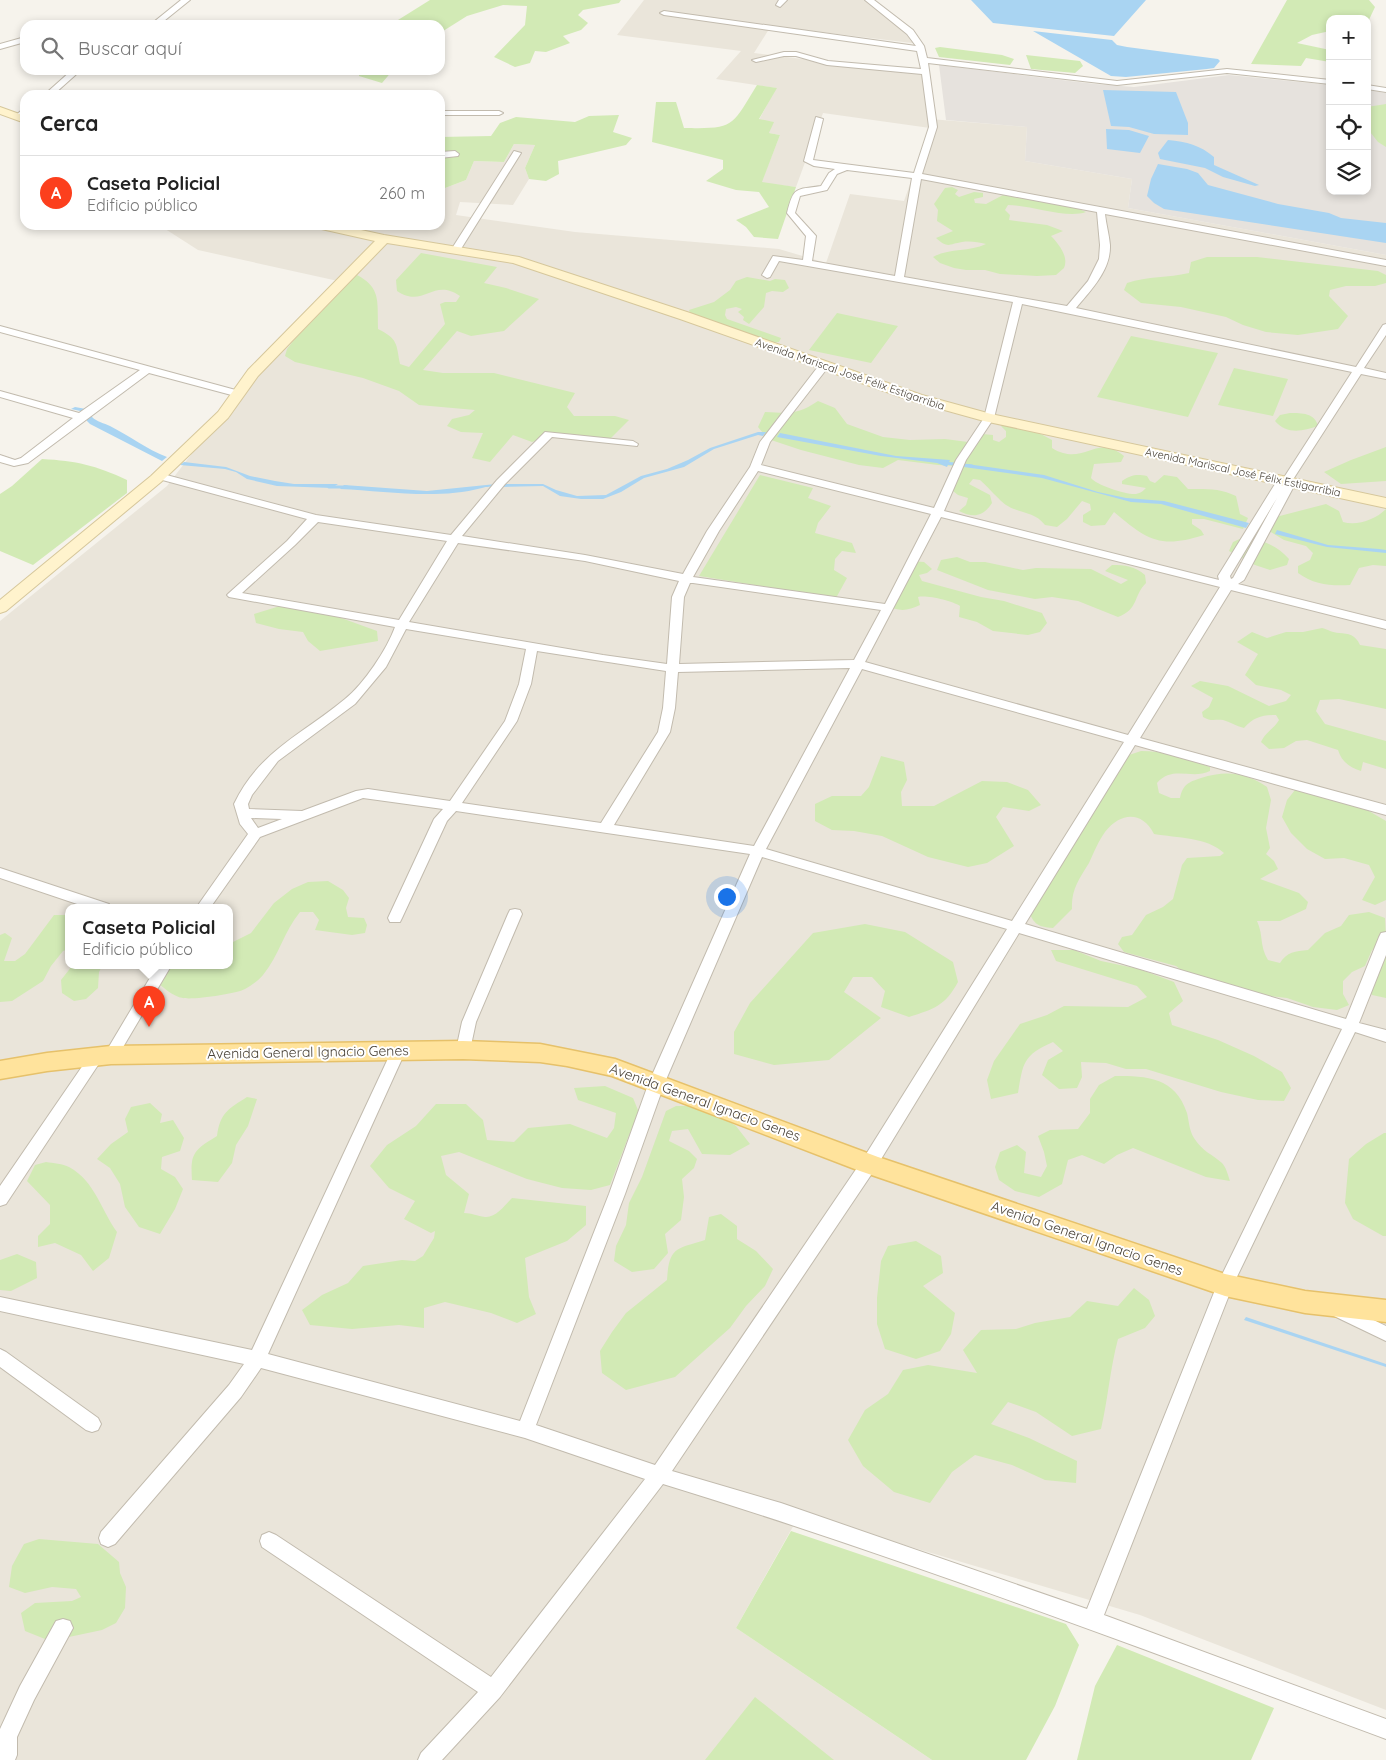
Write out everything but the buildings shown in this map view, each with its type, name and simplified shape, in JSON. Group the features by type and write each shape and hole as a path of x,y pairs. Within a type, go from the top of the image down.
{"main road":[{"name":"Avenida Mariscal José Félix Estigarribia","path":"343,230 384,239 515,260 533,265 685,316 917,398 989,418 1386,503"},
{"path":"165,470 223,415 253,374 384,239"},
{"name":"Avenida General Ignacio Genes","path":"0,1070 104,1055 462,1050 511,1051 567,1057 615,1068 656,1082 869,1164 1225,1285 1272,1298 1332,1307 1386,1311"}],"street":[{"path":"160,20 186,0"},
{"path":"870,0 910,32 921,49 933,127 917,176 899,280"},
{"path":"664,13 921,49"},
{"path":"0,47 20,41"},
{"path":"756,60 784,54 796,54 828,63 926,72"},
{"path":"924,60 1117,83 1227,71 1326,82"},
{"path":"54,90 71,75"},
{"path":"1371,88 1386,90"},
{"path":"0,110 20,115"},
{"path":"445,113 499,113"},
{"path":"819,119 808,161 817,164 917,176 1386,263"},
{"path":"456,250 517,153"},
{"path":"445,155 455,154"},
{"path":"807,263 811,236 795,220 792,213 796,195 799,192 824,188 828,176 836,170 848,167"},
{"path":"1069,310 1101,269 1106,249 1100,224 1101,211"},
{"path":"766,276 776,258 1018,300 1386,376"},
{"path":"525,1430 617,1194 656,1082 758,850 888,608 937,513 960,460 989,418 1018,300"},
{"path":"428,1760 493,1690 659,1476 869,1164 1014,927 1227,586 1238,580 1257,532 1266,515 1289,486 1288,481 1386,327"},
{"path":"0,329 87,351 148,370 239,394"},
{"path":"605,828 664,732 669,708 678,597 686,579 713,531 755,467 765,442 824,366"},
{"path":"0,458 14,462 24,461 148,370"},
{"path":"0,394 87,413"},
{"path":"255,834 247,824 241,804 246,793 273,758 351,701 382,664 398,636 402,624 454,538 501,482 549,434 633,444"},
{"path":"755,467 1386,625"},
{"path":"0,608 165,470 315,518 585,558 686,579 888,608"},
{"path":"315,518 291,543 233,594 532,647 671,668 858,664 1386,810"},
{"path":"395,918 441,819 454,805 511,721 526,684 532,647"},
{"path":"206,904 255,834 360,794 368,793 758,850 1386,1036"},
{"path":"243,813 304,815"},
{"path":"0,873 92,904"},
{"path":"462,1050 469,1022 515,914"},
{"path":"1092,1620 1225,1285 1351,1025 1386,937"},
{"path":"0,1200 104,1055 162,969"},
{"path":"108,1538 235,1391 257,1359 399,1050"},
{"path":"1332,1307 1386,1334"},
{"path":"3,1308 257,1359 525,1430 659,1476 781,1512 1092,1620 1386,1729"},
{"path":"0,1357 92,1424"},
{"path":"269,1541 493,1690"},
{"path":"6,1749 27,1693 63,1628"}],"shaded area":[{"path":"644,0 869,0 920,44 771,26 754,53 925,74 930,119 1027,127 1025,161 1132,179 1128,208 1386,255 1386,1710 1140,1615 800,1514 736,1628 932,1760 0,1760 0,621 167,486 230,404 338,281 198,250 167,230 445,230 445,188 466,180 474,161 504,162 514,144 535,145 525,168 529,179 513,205 460,202 456,215 575,232 779,249 826,263 850,194 904,201 930,128 823,113 796,187 761,183 780,135 769,133 773,122 759,120 776,88 716,79 741,51 617,35"},
{"path":"939,65 1134,87 1229,75 1326,85 1326,195 1371,195 1371,91 1386,93 1386,255 1128,208 1132,179 1025,161 1027,127 946,120"}],"green space":[{"path":"430,0 621,0 619,3 583,10 578,15 588,23 581,30 563,36 570,43 546,52 535,51 530,63 515,67 494,57 525,25 527,6 503,5 467,16 445,30 445,20 398,20"},
{"path":"1287,0 1369,0 1375,7 1371,16 1326,15 1326,32 1312,35 1297,43 1326,49 1326,61 1306,58 1301,66 1251,64"},
{"path":"940,47 1002,55 1014,59 1010,65 939,57 935,48"},
{"path":"1026,55 1080,61 1083,66 1075,73 1031,69"},
{"path":"359,75 389,75 382,83"},
{"path":"757,85 777,88 759,119 774,122 769,133 780,135 762,182 796,187 778,239 754,237 746,227 736,220 769,207 759,192 736,190 706,181 723,169 723,160 652,142 656,102 676,102 684,128 713,128 730,123 742,110"},
{"path":"1386,104 1386,147 1378,142 1371,133 1371,106"},
{"path":"619,115 613,132 632,138 626,145 558,161 559,174 546,181 529,179 525,168 535,145 514,144 504,162 474,161 466,180 445,188 445,137 491,136 500,123 516,117 575,122 589,116"},
{"path":"952,187 958,190 955,194 959,197 974,192 983,193 983,197 974,199 975,203 986,204 1003,195 1076,208 1086,212 1069,214 1008,205 1005,210 1010,215 1009,220 1047,225 1063,231 1051,236 1064,255 1064,268 1056,275 1037,276 1000,274 985,270 966,270 940,263 933,257 946,252 986,244 962,242 946,245 936,238 953,231 937,221 938,210 934,204 945,188"},
{"path":"421,253 497,267 484,283 539,299 504,331 471,336 457,331 423,370 443,373 494,373 575,393 567,407 574,416 615,416 629,420 608,441 561,435 532,442 513,435 490,462 472,458 483,433 461,432 447,426 452,419 469,415 475,410 419,405 399,391 363,378 295,362 285,356 287,349 294,340 357,275 371,285 377,297 378,329 393,339 397,346 400,364 409,367 445,324 440,304 456,302 460,296 451,291 443,290 414,297 406,296 397,291 396,280"},
{"path":"1207,257 1257,257 1378,271 1386,275 1386,283 1375,286 1346,286 1330,290 1329,296 1348,316 1338,329 1298,335 1266,332 1243,325 1226,317 1181,307 1141,303 1124,290 1127,283 1189,273 1191,262"},
{"path":"747,277 770,281 775,279 785,280 789,288 783,292 772,291 766,293 764,307 749,324 743,320 744,317 738,312 742,309 736,307 726,309 725,315 727,319 781,338 779,342 771,343 691,315 689,310 714,302 730,290 736,281"},
{"path":"837,313 898,326 871,363 809,350"},
{"path":"1131,336 1218,353 1188,417 1097,397"},
{"path":"1234,368 1288,379 1273,416 1218,405"},
{"path":"818,401 835,408 847,424 883,437 910,440 945,439 968,442 956,466 898,460 883,468 859,465 801,450 768,439 758,427 765,412 799,411"},
{"path":"1290,413 1311,416 1318,426 1295,431 1285,428 1275,421 1280,415"},
{"path":"1003,423 1037,432 1052,440 1052,448 1063,453 1079,453 1100,448 1115,450 1124,456 1121,462 1094,464 1091,478 1112,489 1136,494 1142,492 1146,488 1122,484 1122,481 1131,476 1147,476 1150,481 1155,483 1164,475 1177,477 1188,489 1218,490 1236,496 1240,514 1248,518 1243,529 1204,519 1192,519 1192,524 1201,530 1204,535 1176,541 1165,541 1145,535 1114,512 1105,525 1091,526 1083,522 1083,515 1091,510 1090,504 1082,501 1067,519 1057,527 1045,525 1041,520 1032,515 1011,508 1001,501 980,480 973,479 969,484 990,495 992,503 989,508 977,515 969,515 959,511 966,505 968,498 958,495 948,487 982,434 993,435 993,440 999,442 1006,437 1006,431 1001,426"},
{"path":"1386,447 1386,481 1341,484 1324,472 1351,460"},
{"path":"42,459 66,461 105,471 127,480 127,493 33,565 0,551 0,494 12,486"},
{"path":"760,475 813,488 808,498 831,506 818,523 815,533 852,543 856,553 842,551 835,559 834,570 847,578 836,598 699,576"},
{"path":"1326,504 1339,511 1343,522 1348,523 1366,521 1386,509 1386,566 1373,565 1359,568 1350,585 1323,584 1310,580 1298,573 1298,566 1310,560 1313,553 1306,546 1284,540 1266,529 1264,522 1272,518"},
{"path":"1244,537 1274,547 1289,559 1287,565 1270,570 1255,565 1229,551 1233,542"},
{"path":"957,557 970,562 985,562 1023,570 1036,568 1091,569 1121,584 1128,580 1105,571 1112,565 1126,566 1134,568 1145,575 1146,583 1133,606 1125,614 1118,617 1078,601 1052,597 1035,599 988,590 937,570 941,560"},
{"path":"911,561 924,562 932,569 927,573 919,575 922,581 981,597 1004,601 1042,613 1047,623 1040,632 1028,635 993,631 977,622 959,617 960,606 946,600 918,597 920,605 911,609 899,610 891,607 887,605 888,602 899,598 894,589 895,584"},
{"path":"280,606 322,611 377,631 378,641 320,651 308,641 303,632 279,629 256,623 254,614"},
{"path":"1322,628 1351,635 1360,645 1386,649 1386,709 1339,699 1320,700 1316,711 1325,724 1386,741 1386,769 1363,762 1361,771 1344,761 1338,750 1307,740 1296,741 1284,748 1269,749 1261,742 1279,720 1276,715 1258,717 1244,728 1223,720 1211,720 1203,717 1202,712 1209,707 1213,698 1191,686 1200,681 1228,686 1269,706 1286,701 1291,695 1281,690 1256,685 1245,675 1258,654 1237,642 1252,632 1267,638 1286,632 1303,632"},
{"path":"1141,751 1167,754 1210,767 1210,771 1203,773 1176,774 1163,778 1157,783 1159,793 1171,798 1180,798 1183,790 1190,782 1218,774 1243,775 1267,787 1271,800 1266,828 1270,848 1266,854 1274,861 1278,869 1260,879 1299,893 1308,902 1306,909 1280,921 1257,921 1263,949 1268,960 1280,963 1285,956 1308,950 1325,933 1341,926 1349,915 1369,912 1385,918 1386,937 1381,947 1372,950 1365,966 1352,972 1343,981 1343,994 1349,1005 1337,1010 1313,1007 1287,998 1230,991 1185,973 1176,966 1124,952 1118,944 1122,937 1132,935 1146,915 1163,907 1173,899 1182,865 1187,858 1220,856 1224,853 1200,841 1154,834 1144,821 1137,818 1124,818 1111,825 1105,832 1076,885 1072,909 1053,928 1043,927 1033,920 1028,907 1126,756"},
{"path":"881,756 904,762 907,780 901,792 902,806 934,806 982,781 1007,782 1028,790 1041,805 1029,811 1003,807 996,817 1014,846 987,863 968,867 928,857 882,836 854,831 832,830 815,821 815,804 832,796 861,796 869,787"},
{"path":"1295,790 1325,793 1362,807 1386,821 1386,900 1375,905 1362,900 1375,877 1369,865 1344,858 1325,859 1307,849 1291,833 1282,817 1287,800"},
{"path":"328,881 343,890 349,898 346,908 348,917 364,918 367,925 365,933 352,935 315,930 319,920 313,912 300,912 294,919 269,968 259,979 245,989 214,996 183,998 172,993 154,980 156,969 233,969 233,942 251,933 274,903 292,889 308,882"},
{"path":"54,915 65,915 65,950 51,966 43,981 12,1001 0,1002 0,935 5,933 12,938 4,961 15,961 25,954"},
{"path":"865,924 905,932 953,962 958,982 943,1002 932,1009 909,1017 881,1007 885,991 872,977 853,977 844,992 881,1018 829,1060 774,1065 734,1054 734,1032 750,1003 813,933"},
{"path":"1051,950 1074,950 1101,961 1139,969 1174,982 1183,1001 1169,1013 1172,1025 1218,1040 1254,1056 1282,1072 1291,1088 1284,1101 1258,1100 1221,1092 1146,1069 1126,1069 1106,1063 1081,1062 1082,1077 1077,1088 1059,1089 1042,1075 1048,1060 1063,1051 1053,1042 1036,1051 1026,1061 1021,1074 1018,1093 991,1099 987,1080 994,1061 1020,1024 1047,1015 1064,1006 1128,1007 1147,997 1137,986 1056,961"},
{"path":"1386,956 1386,998 1372,995 1364,982 1370,964"},
{"path":"70,969 100,969 98,988 86,999 74,1001 62,993 61,980"},
{"path":"1115,1076 1149,1078 1167,1085 1175,1092 1182,1101 1187,1113 1190,1129 1197,1143 1223,1165 1230,1181 1206,1177 1133,1148 1117,1155 1104,1164 1082,1155 1068,1160 1062,1184 1039,1197 1015,1191 999,1180 995,1167 1000,1152 1017,1145 1026,1152 1024,1173 1041,1177 1047,1166 1038,1136 1050,1130 1078,1129 1090,1113 1090,1099 1099,1085"},
{"path":"605,1086 633,1098 640,1115 629,1135 610,1185 591,1190 562,1188 527,1179 459,1152 441,1156 446,1175 469,1194 464,1213 489,1217 500,1210 512,1198 586,1206 586,1225 567,1241 525,1258 529,1297 536,1314 517,1323 491,1313 445,1302 424,1308 424,1328 399,1325 352,1329 310,1325 302,1310 322,1295 348,1283 363,1266 402,1260 415,1261 423,1256 434,1238 435,1231 431,1233 404,1219 415,1201 389,1188 370,1166 387,1145 416,1126 436,1104 466,1104 483,1120 487,1140 514,1142 528,1128 570,1124 607,1138 614,1128 616,1113 578,1100 574,1088"},
{"path":"247,1097 257,1099 248,1126 236,1145 232,1163 218,1182 192,1180 192,1164 195,1153 217,1136 220,1122 226,1112"},
{"path":"150,1103 162,1114 160,1123 173,1120 184,1138 180,1151 162,1157 161,1169 175,1177 183,1189 175,1209 160,1234 139,1227 125,1207 120,1184 110,1168 97,1159 111,1144 128,1132 125,1119 131,1107"},
{"path":"676,1106 706,1106 736,1126 750,1144 730,1155 702,1154 688,1129 672,1131 669,1141 689,1151 697,1159 694,1168 682,1179 684,1197 681,1220 665,1234 668,1253 654,1269 632,1272 614,1261 616,1246 626,1225 629,1203 642,1177 666,1111"},
{"path":"1386,1133 1386,1236 1353,1219 1345,1203 1349,1159 1366,1144"},
{"path":"46,1162 61,1164 78,1173 97,1196 117,1232 109,1258 93,1271 81,1255 55,1243 38,1247 38,1236 50,1224 50,1205 27,1181 35,1165"},
{"path":"721,1214 737,1226 737,1239 756,1251 773,1269 765,1286 746,1306 730,1328 675,1377 626,1390 602,1373 600,1351 626,1313 667,1280 672,1255 687,1245 705,1240 709,1217"},
{"path":"916,1241 941,1256 943,1273 923,1286 955,1313 951,1334 940,1351 916,1359 885,1349 877,1324 877,1298 881,1261 888,1246"},
{"path":"17,1254 36,1262 37,1278 11,1291 0,1290 0,1260"},
{"path":"1134,1288 1149,1300 1155,1316 1145,1328 1118,1339 1101,1429 1072,1436 1036,1412 1008,1402 991,1424 1029,1438 1077,1461 1076,1483 1045,1480 1012,1465 975,1455 952,1472 930,1503 894,1492 863,1466 848,1440 865,1410 888,1394 903,1370 928,1365 977,1373 963,1350 981,1330 1016,1329 1035,1323 1070,1317 1087,1301 1118,1306"},
{"path":"791,1531 1066,1624 1079,1645 1055,1706 1026,1760 932,1760 736,1628"},
{"path":"39,1539 98,1544 119,1562 120,1573 126,1587 125,1608 116,1623 102,1630 50,1641 25,1631 21,1613 35,1603 72,1601 81,1597 76,1589 52,1587 25,1593 9,1587 12,1566 24,1544"},
{"path":"1117,1645 1274,1708 1251,1760 1077,1760 1095,1686"},
{"path":"755,1697 834,1760 705,1760"}],"water":[{"path":"971,0 1146,0 1114,36 993,23"},
{"path":"1033,31 1112,40 1117,45 1127,47 1218,59 1220,61 1214,68 1207,69 1126,77 1111,76"},
{"path":"1103,90 1176,92 1188,123 1188,135 1154,134 1129,127 1111,126"},
{"path":"1106,129 1129,130 1149,136 1140,153 1107,149"},
{"path":"1168,140 1198,147 1214,157 1214,165 1259,185 1255,186 1223,177 1205,168 1160,159 1158,153"},
{"path":"1158,164 1187,169 1198,173 1208,185 1278,204 1329,213 1341,218 1386,223 1386,243 1164,209 1147,196 1151,179"},
{"path":"75,407 86,409 93,414 92,417 96,420 167,457 162,461 90,424 87,421 85,412 71,409"},
{"path":"758,432 766,432 763,436 758,435 714,449 684,467 644,478 621,492 603,499 581,499 560,496 543,486 501,487 504,484 543,484 577,496 606,495 641,476 667,469 710,448"},
{"path":"780,433 896,456 950,460 947,467 937,463 881,456 777,437"},
{"path":"184,462 226,467 250,476 294,484 338,484 332,488 277,486 247,479 236,472 225,469 180,465"},
{"path":"967,464 1044,475 1098,492 1126,498 1164,501 1249,523 1246,528 1161,504 1131,502 1042,478 964,467"},
{"path":"496,484 465,492 447,494 393,493 340,489 344,485 427,491"},
{"path":"1277,530 1328,545 1379,549 1386,550 1386,553 1327,547 1275,534"},
{"path":"1246,1317 1386,1364 1386,1367 1244,1320"}],"waterway":[{"path":"945,463 972,466"},
{"path":"329,487 347,487"}],"place":[{"name":"Caseta Policial","path":"149,1027"}]}
